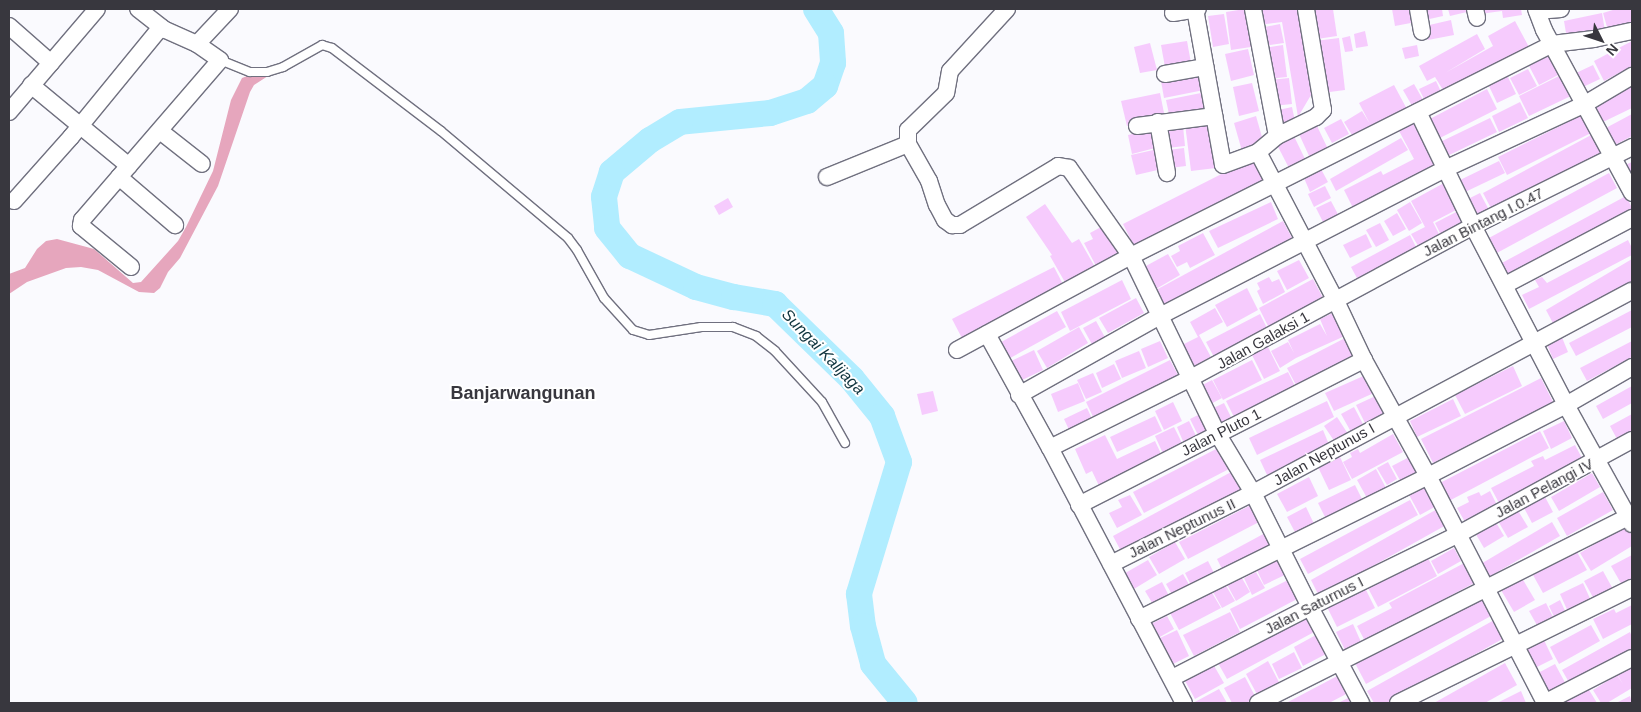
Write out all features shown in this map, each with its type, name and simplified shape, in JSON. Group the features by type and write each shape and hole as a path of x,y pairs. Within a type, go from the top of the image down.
{"street":[{"path":"131,267 81,226 80,223 220,60 197,44 161,27 139,9"},
{"path":"197,44 230,9"},
{"path":"1007,9 950,71 946,93 908,130 908,144 929,181 937,205 945,220 952,226 960,225 1058,166 1063,166 1072,173 1091,203 1131,256 1217,434 1253,493 1361,703"},
{"path":"1173,13 1196,9 1223,165 1258,152 1277,136 1316,117 1323,110 1306,9"},
{"path":"1253,9 1277,136"},
{"path":"1418,9 1422,32"},
{"path":"1561,9 1537,10 1552,44 1632,193"},
{"path":"9,112 51,63 92,10"},
{"path":"9,26 51,63"},
{"path":"14,201 80,127 161,27"},
{"path":"957,350 1131,256 1276,185 1552,44 1594,39 1632,31"},
{"path":"1165,74 1205,66"},
{"path":"1019,395 1160,316 1305,243 1445,168 1585,104 1632,76"},
{"path":"32,85 80,127 175,224"},
{"path":"1258,703 1339,661 1631,518 1566,404 1473,226 1418,112"},
{"path":"1137,126 1214,116"},
{"path":"1158,122 1167,173"},
{"path":"160,130 202,164"},
{"path":"827,177 908,144"},
{"name":"Jalan Bintang I.0.47","path":"1336,299 1473,226 1632,147"},
{"path":"1258,152 1336,299 1364,360 1428,476 1456,535 1545,703 1632,658"},
{"path":"1505,285 1632,218"},
{"name":"Jalan Neptunus I","path":"1253,493 1632,291"},
{"name":"Jalan Galaksi 1","path":"1050,448 1189,379 1336,299"},
{"path":"987,334 1050,448 1184,703"},
{"name":"Jalan Pluto 1","path":"1079,505 1364,360"},
{"path":"1139,619 1428,476 1566,404 1632,367"},
{"name":"Jalan Pelangi IV","path":"1456,535 1632,440"},
{"name":"Jalan Neptunus II","path":"1111,564 1253,493"},
{"name":"Jalan Saturnus I","path":"1172,678 1456,535"},
{"path":"1398,703 1632,588"}],"lane":[{"path":"220,60 250,72 267,72 283,67 322,46 332,48 441,131 568,238 578,250 604,298 633,330 649,335 700,327 733,327 756,336 775,351 822,402 844,443"}],"shaded area":[{"path":"250,75 268,76 254,85 250,92 218,186 180,258 168,272 160,288 154,293 139,292 98,270 81,267 66,268 27,282 9,294 9,274 25,268 37,249 46,241 57,239 94,249 133,283 141,282 178,241 186,227 213,171 231,100 242,78"}],"building":[{"path":"1245,9 1251,47 1231,50 1226,12"},
{"path":"1257,9 1301,9 1314,90 1298,117 1282,22 1259,25"},
{"path":"1312,9 1333,9 1337,36 1317,39"},
{"path":"1392,9 1414,9 1416,22 1395,26"},
{"path":"1442,9 1443,16 1425,20 1423,10"},
{"path":"1448,9 1471,9 1471,11 1450,16"},
{"path":"1479,9 1521,9 1522,15 1503,18 1502,11 1480,14"},
{"path":"1616,9 1632,9 1632,27 1609,34 1603,13"},
{"path":"1602,13 1605,31 1567,39 1564,21"},
{"path":"1224,14 1229,44 1213,47 1208,16"},
{"path":"1451,20 1454,35 1428,40 1425,26"},
{"path":"1515,21 1530,49 1455,90 1452,85 1443,90 1435,77 1427,81 1419,66 1477,34 1485,49 1445,73 1493,46 1488,36"},
{"path":"1280,24 1284,43 1263,46 1260,28"},
{"path":"1365,31 1368,46 1356,48 1354,34"},
{"path":"1350,36 1353,51 1345,52 1342,38"},
{"path":"1339,38 1345,90 1322,93 1315,41"},
{"path":"1187,41 1191,63 1165,67 1161,45"},
{"path":"1632,41 1632,66 1604,81 1594,61"},
{"path":"1150,43 1157,70 1140,73 1134,47"},
{"path":"1283,45 1287,77 1268,79 1264,48"},
{"path":"1417,45 1419,56 1405,59 1402,48"},
{"path":"1248,49 1254,75 1231,81 1225,54"},
{"path":"1548,52 1560,74 1539,85 1527,62"},
{"path":"1593,65 1600,79 1583,87 1576,73"},
{"path":"1528,69 1537,86 1519,95 1510,78"},
{"path":"1200,72 1204,90 1164,98 1161,81"},
{"path":"1563,74 1573,95 1529,116 1519,96"},
{"path":"1507,75 1516,94 1497,103 1488,84"},
{"path":"1289,78 1292,104 1273,106 1270,80"},
{"path":"1436,81 1443,96 1427,105 1419,89"},
{"path":"1632,82 1632,108 1601,123 1591,102"},
{"path":"1252,83 1259,111 1239,116 1233,87"},
{"path":"1414,84 1426,105 1415,111 1403,90"},
{"path":"1394,85 1408,111 1355,140 1344,122 1362,111 1370,124 1359,103"},
{"path":"1487,89 1497,109 1436,140 1426,121"},
{"path":"1206,92 1209,111 1170,119 1166,100"},
{"path":"1160,93 1165,118 1127,126 1121,101"},
{"path":"1520,102 1528,118 1499,132 1492,116"},
{"path":"1292,107 1296,126 1278,130 1274,111"},
{"path":"1584,114 1593,132 1507,175 1498,157"},
{"path":"1632,114 1632,136 1613,146 1604,129"},
{"path":"1256,116 1264,144 1242,151 1234,123"},
{"path":"1490,118 1497,132 1443,158 1436,144"},
{"path":"1341,119 1349,134 1332,143 1324,128"},
{"path":"1210,121 1216,168 1191,171 1185,124"},
{"path":"1413,122 1436,166 1353,208 1344,190 1381,171 1383,175 1414,159 1398,129"},
{"path":"1183,126 1185,146 1167,148 1165,129"},
{"path":"1317,126 1328,149 1310,158 1299,134"},
{"path":"1155,129 1159,147 1132,154 1128,135"},
{"path":"1291,130 1306,161 1290,170 1274,139"},
{"path":"1593,134 1604,155 1494,214 1483,193"},
{"path":"1401,138 1408,150 1336,191 1330,179"},
{"path":"1184,148 1186,166 1170,168 1168,150"},
{"path":"1158,149 1162,169 1136,175 1131,155"},
{"path":"1257,156 1270,181 1136,250 1123,224"},
{"path":"1499,161 1505,173 1463,193 1458,181"},
{"path":"1632,162 1632,183 1623,166"},
{"path":"1321,169 1328,182 1310,192 1304,178"},
{"path":"1609,173 1617,188 1495,254 1487,239"},
{"path":"1444,183 1458,209 1433,222 1441,238 1420,249 1411,234 1425,227 1411,201"},
{"path":"1325,186 1331,198 1314,207 1308,194"},
{"path":"1480,193 1489,210 1474,218 1464,201"},
{"path":"1626,196 1632,208 1632,213 1509,280 1500,264"},
{"path":"728,198 733,207 719,215 714,206"},
{"path":"1331,201 1341,220 1326,228 1316,208"},
{"path":"1271,202 1278,219 1218,248 1209,231"},
{"path":"1410,202 1422,223 1409,231 1397,210"},
{"path":"1045,204 1072,243 1079,239 1095,267 1066,284 1050,256 1052,255 1026,217"},
{"path":"1458,211 1467,228 1444,241 1435,223"},
{"path":"1397,213 1406,229 1393,236 1384,221"},
{"path":"1283,221 1293,240 1166,308 1156,290"},
{"path":"1380,223 1389,240 1376,247 1366,230"},
{"path":"1101,227 1123,258 1096,266 1084,243 1093,239 1090,233"},
{"path":"1203,233 1215,255 1190,268 1187,262 1177,267 1171,256 1180,251 1178,246"},
{"path":"1366,234 1372,247 1350,258 1343,245"},
{"path":"1410,235 1417,249 1358,280 1351,267"},
{"path":"1628,240 1632,248 1632,255 1529,309 1522,295 1539,287 1535,280 1542,277 1547,283"},
{"path":"1168,254 1180,275 1156,289 1144,267"},
{"path":"1632,259 1632,281 1555,327 1546,310"},
{"path":"1299,260 1309,278 1287,290 1277,271"},
{"path":"1054,267 1066,290 964,342 952,319"},
{"path":"1269,277 1272,282 1279,279 1285,292 1263,304 1257,291 1260,289 1257,283"},
{"path":"1313,279 1324,300 1270,330 1259,308"},
{"path":"1122,280 1131,299 1070,331 1061,312"},
{"path":"1247,288 1258,310 1227,327 1215,305"},
{"path":"1136,298 1144,313 1108,333 1099,318"},
{"path":"1215,308 1223,322 1199,335 1211,357 1194,366 1182,345 1198,337 1190,322"},
{"path":"1632,310 1632,327 1576,356 1569,343"},
{"path":"1057,311 1066,327 1003,362 994,346"},
{"path":"1337,311 1347,335 1296,358 1280,368 1271,351 1288,342 1294,353 1288,340 1320,324 1327,336 1320,319"},
{"path":"1260,314 1267,328 1214,357 1206,342"},
{"path":"1096,321 1107,341 1094,348 1083,328"},
{"path":"1079,327 1088,343 1047,368 1037,351"},
{"path":"1561,335 1568,352 1553,359 1546,342"},
{"path":"1349,336 1360,357 1298,389 1287,368"},
{"path":"1160,341 1168,358 1148,367 1141,349"},
{"path":"1632,341 1632,357 1587,381 1580,368"},
{"path":"1268,347 1280,371 1264,379 1252,355"},
{"path":"1034,350 1043,370 1016,383 1007,363"},
{"path":"1139,351 1146,368 1122,378 1115,361"},
{"path":"1170,360 1180,379 1095,421 1086,402"},
{"path":"1252,360 1262,380 1223,400 1213,380"},
{"path":"1114,364 1121,379 1102,388 1096,373"},
{"path":"1513,366 1522,386 1465,414 1455,395"},
{"path":"1288,372 1297,390 1235,419 1226,401"},
{"path":"1093,373 1102,392 1086,399 1077,380"},
{"path":"1368,374 1376,392 1334,411 1325,393"},
{"path":"1541,378 1553,402 1433,463 1421,439"},
{"path":"1212,380 1222,398 1205,407 1195,389"},
{"path":"1078,383 1085,401 1058,412 1051,394"},
{"path":"1632,386 1632,403 1603,419 1596,406"},
{"path":"933,391 938,411 922,415 917,394"},
{"path":"1380,394 1389,414 1366,425 1356,405"},
{"path":"1453,399 1461,416 1417,437 1410,421"},
{"path":"1327,401 1334,417 1257,455 1249,438"},
{"path":"1173,402 1182,421 1164,430 1155,411"},
{"path":"1224,403 1232,419 1216,428 1207,411"},
{"path":"1354,407 1364,426 1351,432 1341,414"},
{"path":"1087,408 1093,421 1070,432 1064,419"},
{"path":"1202,413 1212,433 1200,439 1190,419"},
{"path":"1632,414 1632,431 1617,439 1610,426"},
{"path":"1155,416 1162,431 1117,452 1110,437"},
{"path":"1337,417 1350,437 1337,445 1324,426"},
{"path":"1189,421 1198,440 1185,446 1177,427"},
{"path":"1564,421 1572,438 1551,449 1543,431"},
{"path":"1174,427 1185,449 1165,458 1155,436"},
{"path":"1323,430 1330,447 1268,477 1260,460"},
{"path":"1540,431 1549,448 1447,502 1438,484"},
{"path":"1393,434 1403,452 1352,479 1343,462 1352,457 1350,453 1358,449 1360,453"},
{"path":"1105,435 1117,459 1155,441 1164,460 1101,490 1092,471 1086,474 1075,449"},
{"path":"1575,445 1583,460 1499,503 1491,488 1534,466 1531,461 1543,456 1545,460"},
{"path":"1218,448 1229,469 1144,513 1133,492"},
{"path":"1415,454 1423,470 1401,482 1392,466"},
{"path":"1340,457 1351,480 1329,490 1318,467"},
{"path":"1388,462 1397,479 1387,485 1377,468"},
{"path":"1376,469 1386,488 1367,498 1357,480"},
{"path":"1233,471 1244,490 1123,555 1113,536"},
{"path":"1592,473 1600,487 1559,511 1551,497"},
{"path":"1309,477 1318,496 1287,512 1277,494"},
{"path":"1428,483 1440,504 1420,515 1408,493"},
{"path":"1355,485 1364,503 1327,521 1318,503"},
{"path":"1490,491 1497,505 1465,522 1457,508 1469,502 1467,497 1479,492 1481,496"},
{"path":"1603,492 1613,510 1567,536 1557,518"},
{"path":"1130,495 1142,515 1117,528 1109,513 1122,507 1118,500"},
{"path":"1544,495 1553,512 1532,523 1523,506"},
{"path":"1410,500 1418,515 1308,574 1300,559"},
{"path":"1251,505 1259,522 1188,559 1179,542"},
{"path":"1306,507 1316,528 1298,538 1287,517"},
{"path":"1439,508 1448,524 1319,596 1311,580"},
{"path":"1517,509 1528,527 1508,538 1498,521"},
{"path":"1494,519 1504,536 1484,548 1474,531"},
{"path":"1552,522 1560,536 1487,578 1479,565"},
{"path":"1626,525 1632,536 1632,546 1591,571 1580,553"},
{"path":"1267,532 1274,546 1224,573 1217,559"},
{"path":"1175,542 1185,559 1159,574 1149,557"},
{"path":"1454,548 1461,561 1438,574 1431,561"},
{"path":"1279,551 1289,573 1264,585 1254,564"},
{"path":"1577,552 1587,570 1543,593 1533,575"},
{"path":"1632,555 1632,579 1622,585 1611,566"},
{"path":"1427,556 1437,576 1378,607 1368,588"},
{"path":"1148,560 1157,575 1129,592 1120,576"},
{"path":"1208,561 1216,577 1193,589 1185,573"},
{"path":"1468,561 1478,581 1365,641 1357,626 1392,608 1389,603"},
{"path":"1603,571 1614,591 1595,601 1584,581"},
{"path":"1256,572 1265,588 1252,595 1244,578"},
{"path":"1239,573 1250,592 1236,601 1225,581"},
{"path":"1183,574 1191,588 1174,598 1166,584"},
{"path":"1292,578 1301,597 1240,629 1230,609"},
{"path":"1522,578 1535,600 1514,612 1501,590"},
{"path":"1162,582 1170,598 1154,606 1145,591"},
{"path":"1583,583 1592,603 1569,614 1560,594"},
{"path":"1225,584 1235,601 1222,608 1213,592"},
{"path":"1364,586 1375,608 1337,627 1326,605"},
{"path":"1211,591 1221,608 1179,630 1169,611 1181,605 1182,607"},
{"path":"1479,593 1491,616 1366,684 1354,661"},
{"path":"1560,600 1567,615 1556,621 1549,606"},
{"path":"1546,603 1554,619 1538,627 1529,611"},
{"path":"1632,605 1632,624 1603,639 1593,619 1614,609 1616,613"},
{"path":"1230,612 1240,632 1194,656 1183,635"},
{"path":"1167,616 1174,629 1158,638 1151,624"},
{"path":"1308,616 1316,631 1227,679 1218,663"},
{"path":"1496,619 1506,637 1388,703 1374,703 1367,691"},
{"path":"1353,624 1361,642 1345,650 1336,632"},
{"path":"1591,625 1600,641 1559,664 1550,647"},
{"path":"1177,630 1189,656 1173,664 1160,638"},
{"path":"1630,632 1632,637 1632,653 1571,686 1562,670"},
{"path":"1316,635 1326,654 1303,666 1294,647"},
{"path":"1543,638 1553,659 1535,668 1525,646"},
{"path":"1294,652 1302,668 1279,679 1272,664"},
{"path":"1268,661 1281,686 1259,698 1246,674"},
{"path":"1505,663 1517,685 1485,703 1434,703"},
{"path":"1213,664 1224,683 1195,699 1184,679"},
{"path":"1555,664 1568,688 1551,697 1538,673"},
{"path":"1632,666 1632,688 1607,703 1601,703 1593,690 1617,675 1623,684 1617,674"},
{"path":"1343,673 1352,691 1329,703 1288,702"},
{"path":"1245,677 1256,698 1246,703 1232,703 1224,688"},
{"path":"1586,685 1597,703 1554,703"},
{"path":"1219,689 1227,703 1193,703"},
{"path":"1521,691 1526,703 1497,703"},
{"path":"1352,696 1356,703 1338,703"},
{"path":"1630,696 1632,703 1616,703"}],"waterway":[{"name":"Sungai Kalijaga","path":"816,9 831,33 833,63 825,86 807,101 770,113 680,122 650,140 612,172 604,197 607,228 630,256 696,287 734,297 775,304 852,379 882,416 899,462 859,594 863,626 873,664 905,703"}],"district":[{"name":"Banjarwangunan","path":"523,393"}]}
